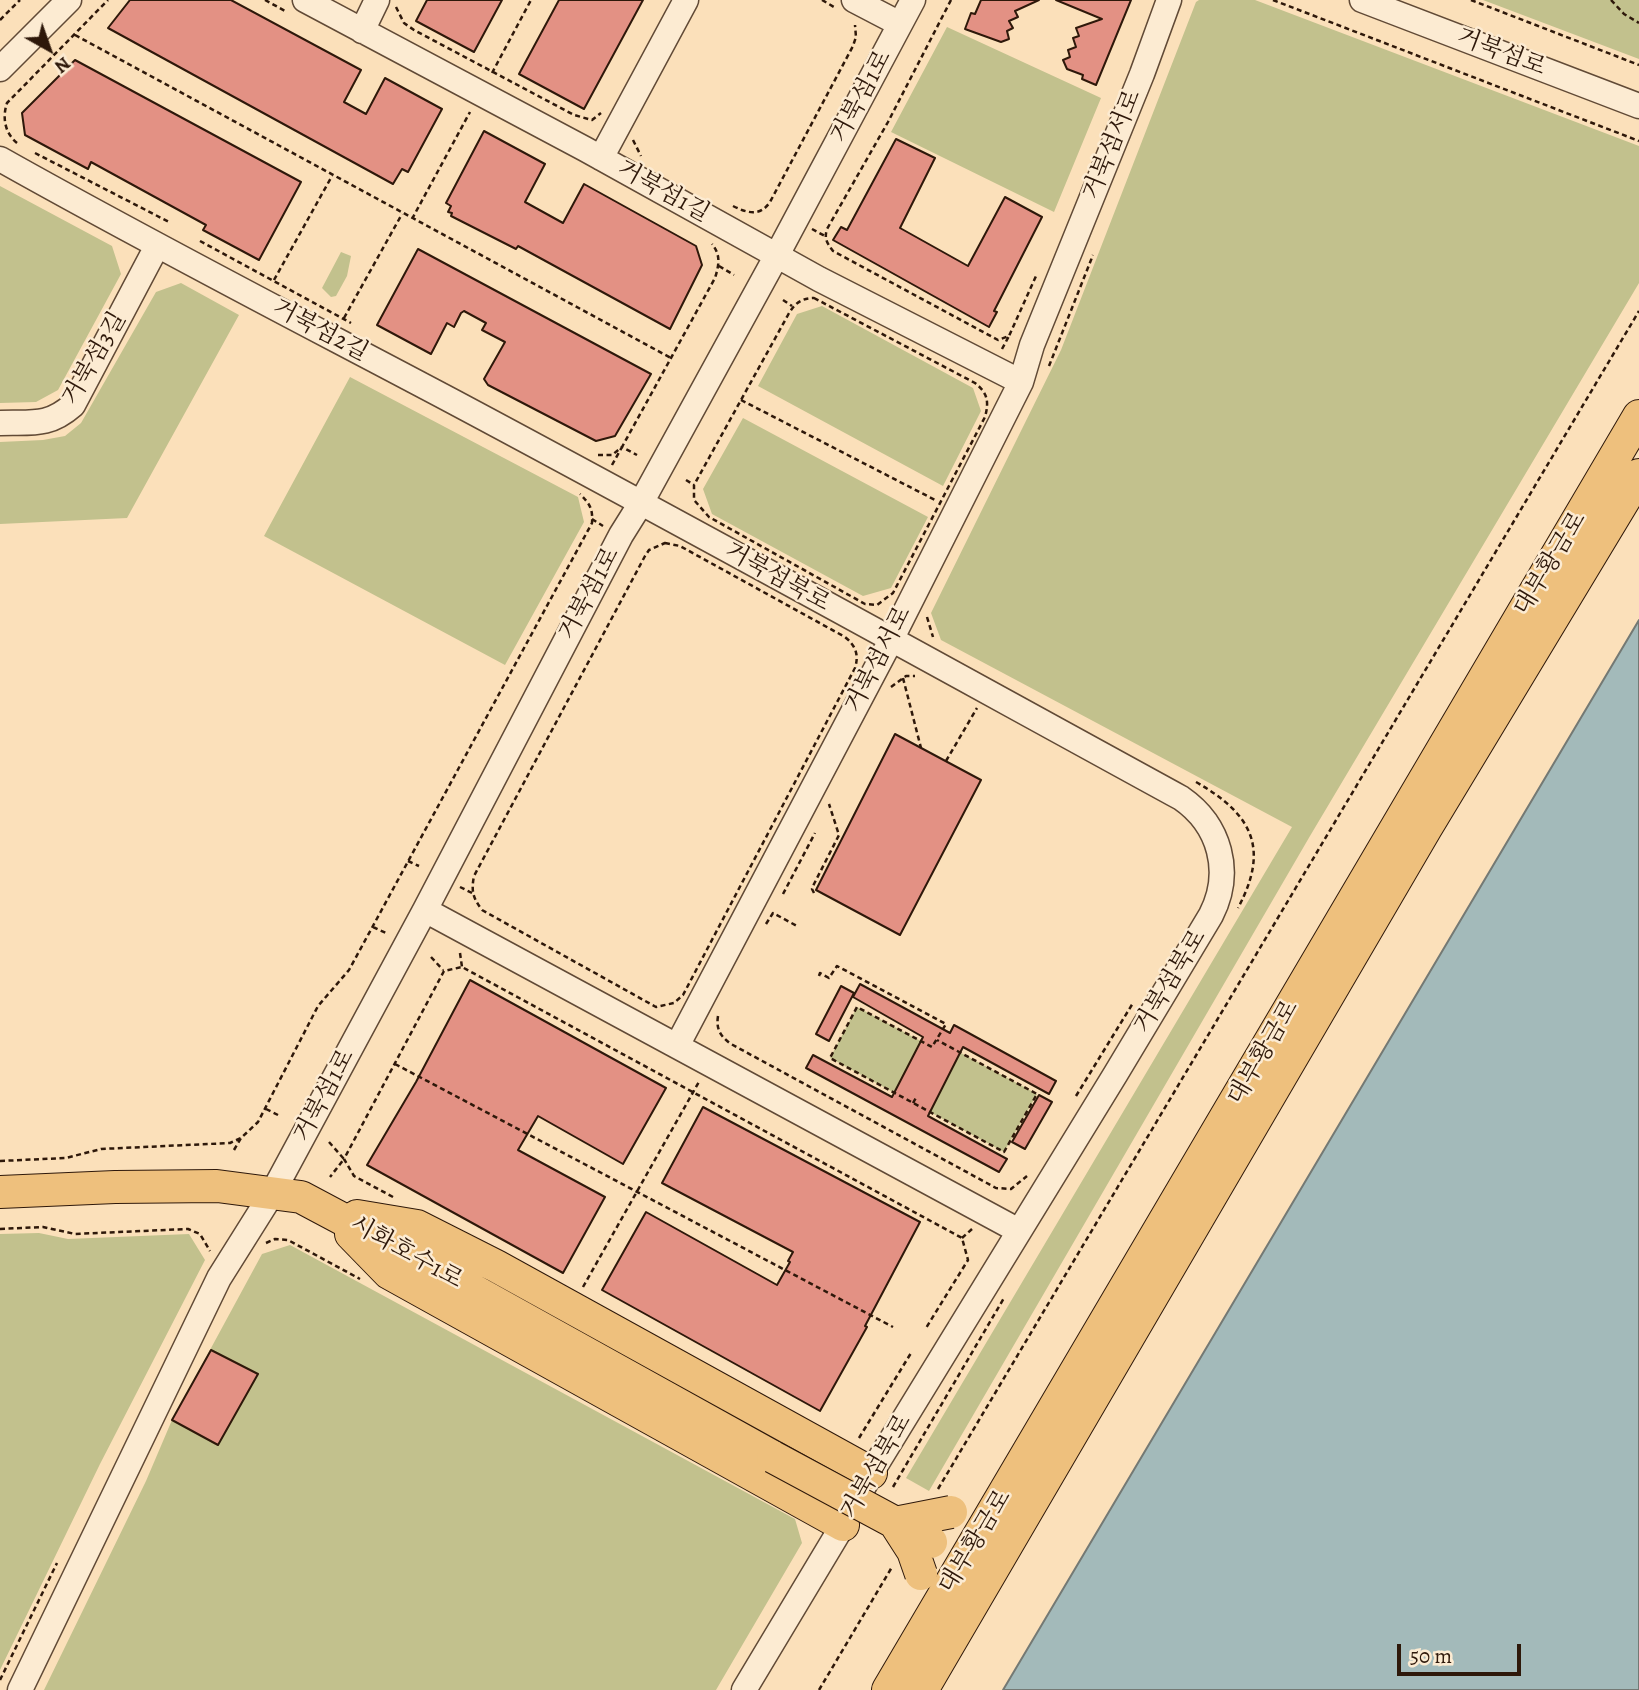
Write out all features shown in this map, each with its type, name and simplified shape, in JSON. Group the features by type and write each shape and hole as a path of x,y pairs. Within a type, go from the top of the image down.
{"main road":[{"name":"대부황금로","path":"922,1690 1019,1471 1639,416"},
{"name":"대부황금로","path":"888,1690 917,1641 978,1567 1639,475"},
{"name":"시화호수1로","path":"0,1192 115,1186 216,1186 301,1197 978,1567"},
{"path":"328,1211 417,1226 496,1266 871,1473"},
{"path":"328,1211 389,1273 843,1525"},
{"path":"917,1641 923,1582 909,1566 913,1551 895,1523 942,1505 975,1504 1019,1471"}],"street":[{"path":"0,68 69,0"},
{"name":"거북섬1길","path":"305,0 601,158 819,279 1021,382"},
{"path":"362,31 377,0"},
{"path":"601,158 686,0"},
{"name":"거북섬1로","path":"20,1690 219,1278 273,1192 425,910 621,535 777,255 913,0"},
{"name":"거북섬서로","path":"677,1046 891,640 1021,382 1032,345 1142,74 1169,0"},
{"name":"거북섬로","path":"1362,0 1639,106"},
{"path":"850,12 900,24"},
{"name":"거북섬2길","path":"10,152 157,246 641,503"},
{"name":"거북섬3길","path":"0,423 45,421 60,416 73,405 157,246"},
{"name":"거북섬북로","path":"641,503 1198,809 1212,828 1219,853 1222,885 1211,915 871,1473 744,1690"},
{"path":"425,910 1019,1231"}],"path":[{"path":"12,0 18,1"},
{"path":"10,152 11,139 5,120 7,103 108,0"},
{"path":"396,0 397,14 404,23 582,119 592,120 607,105"},
{"path":"487,82 531,0"},
{"path":"732,205 749,213 761,211 768,206 853,46 856,37 850,12 822,0"},
{"path":"951,0 825,236 833,251 986,336 998,340 1009,336"},
{"path":"1272,0 1639,141"},
{"path":"1471,0 1639,65"},
{"path":"1611,0 1639,23"},
{"path":"0,20 18,1"},
{"path":"75,35 671,358"},
{"path":"412,219 474,105"},
{"path":"0,115 5,120"},
{"path":"0,133 6,129"},
{"path":"633,131 636,150 645,160"},
{"path":"31,151 171,223"},
{"path":"274,281 332,176"},
{"path":"344,319 402,214"},
{"path":"812,229 825,236"},
{"path":"200,241 355,325"},
{"path":"610,468 715,278 719,265 717,250 710,242"},
{"path":"830,258 833,251"},
{"path":"719,265 734,275"},
{"path":"999,355 1041,265"},
{"path":"808,298 823,302 975,383 982,389 988,405 985,417 893,593 884,602 871,605 709,517 694,500 694,485 793,306 808,298"},
{"path":"782,300 793,306"},
{"path":"942,1505 1639,311"},
{"path":"741,400 940,502"},
{"path":"591,453 612,455 622,447"},
{"path":"622,447 637,455"},
{"path":"686,480 694,485"},
{"path":"234,1150 241,1138 258,1122 318,1006 349,970 592,519 590,503 580,494"},
{"path":"592,519 604,526"},
{"path":"460,887 472,893 482,910 656,1007 674,1003 683,995 855,668 856,652 845,636 680,546 665,543 649,550 474,876 472,893"},
{"path":"642,546 649,550"},
{"path":"889,689 903,678 914,675 921,677"},
{"path":"903,678 921,748"},
{"path":"946,761 977,708"},
{"path":"814,893 814,884 839,835 829,804 824,814"},
{"path":"783,894 814,833"},
{"path":"408,861 419,866"},
{"path":"478,918 482,910"},
{"path":"773,913 797,926"},
{"path":"373,927 386,933"},
{"path":"460,949 462,967"},
{"path":"431,957 444,971"},
{"path":"819,976 820,973 829,978 837,966 946,1024 932,1048 857,1007 830,1058 1004,1152 1037,1094 937,1040"},
{"path":"330,1177 344,1159 444,971 462,967 962,1238 968,1260 926,1328"},
{"path":"1075,1098 1139,993"},
{"path":"718,1014 718,1031 731,1044 996,1188 1011,1189 1030,1172"},
{"path":"629,1058 633,1052"},
{"path":"395,1064 893,1327"},
{"path":"578,1296 700,1079"},
{"path":"913,1103 917,1096"},
{"path":"265,1108 278,1115"},
{"path":"0,1161 66,1158 101,1149 230,1143 241,1138"},
{"path":"329,1142 354,1176 401,1202"},
{"path":"1011,1189 1018,1197"},
{"path":"195,1230 197,1225"},
{"path":"0,1229 43,1227 75,1234 195,1230 205,1239 211,1254"},
{"path":"962,1238 972,1229"},
{"path":"293,1242 296,1237"},
{"path":"288,1240 367,1282"},
{"path":"852,1440 860,1438 911,1353"},
{"path":"901,1461 907,1464"},
{"path":"0,1680 57,1562"},
{"path":"819,1690 909,1566"}],"shaded area":[{"path":"1199,0 1255,0 1639,146 1639,283 1310,836 929,1491 906,1478 1292,827 941,640 931,613 1061,350"},
{"path":"1483,0 1639,0 1639,59"},
{"path":"947,27 1101,98 1054,212 891,132"},
{"path":"0,186 112,246 121,274 58,390 36,402 0,403"},
{"path":"341,252 351,256 347,276 336,296 331,297 322,288"},
{"path":"181,283 239,315 127,518 0,524 0,442 65,436 81,423 156,292"},
{"path":"822,306 973,388 981,411 943,486 758,386 797,314"},
{"path":"350,377 578,497 584,522 505,665 264,536"},
{"path":"743,418 928,517 891,588 863,596 712,514 703,489"},
{"path":"857,1007 932,1047 937,1040 1037,1094 1004,1152 830,1058"},
{"path":"39,1233 68,1239 189,1234 205,1260 100,1464 0,1670 0,1234"},
{"path":"290,1245 795,1519 802,1543 716,1690 44,1690 146,1481 172,1420 262,1254"}],"water":[{"path":"1639,620 1639,1690 1003,1690"}],"building":[{"path":"130,0 231,0 361,70 344,102 366,114 385,78 442,109 408,172 402,169 393,184 108,28"},
{"path":"427,0 502,0 474,52 416,21"},
{"path":"559,0 643,0 584,109 519,74"},
{"path":"981,0 1039,0 1015,11 1018,17 1009,21 1013,28 1007,31 1009,39 1001,42 965,29 971,13 975,14"},
{"path":"1056,0 1131,0 1096,85 1082,79 1083,75 1067,69 1063,60 1070,57 1068,50 1076,47 1073,38 1079,36 1076,28 1102,19"},
{"path":"75,60 301,182 259,260 203,230 206,225 91,162 88,169 25,135 22,113"},
{"path":"484,131 545,164 525,202 563,223 584,184 696,246 702,265 670,329 518,246 516,249 451,216 452,213 448,212 451,206 446,203"},
{"path":"896,139 935,158 900,228 968,266 1005,197 1042,217 994,311 997,312 989,327 833,240 841,227 847,230"},
{"path":"418,249 651,374 615,436 596,441 488,385 484,379 505,342 482,330 486,323 464,311 454,327 447,323 431,354 377,325"},
{"path":"895,734 981,780 900,935 816,890"},
{"path":"470,980 666,1088 623,1164 538,1116 518,1150 605,1197 563,1273 367,1165 416,1082"},
{"path":"860,984 950,1033 954,1025 1056,1081 1049,1094 963,1047 928,1116 1007,1159 999,1172 806,1068 813,1055 892,1097 923,1037 853,997"},
{"path":"841,986 854,993 829,1041 816,1034"},
{"path":"1039,1095 1052,1102 1025,1149 1012,1142"},
{"path":"703,1107 920,1222 865,1326 867,1327 820,1411 602,1290 646,1212 777,1285 790,1262 788,1261 793,1252 662,1183"},
{"path":"211,1350 258,1374 218,1445 172,1420"}]}
